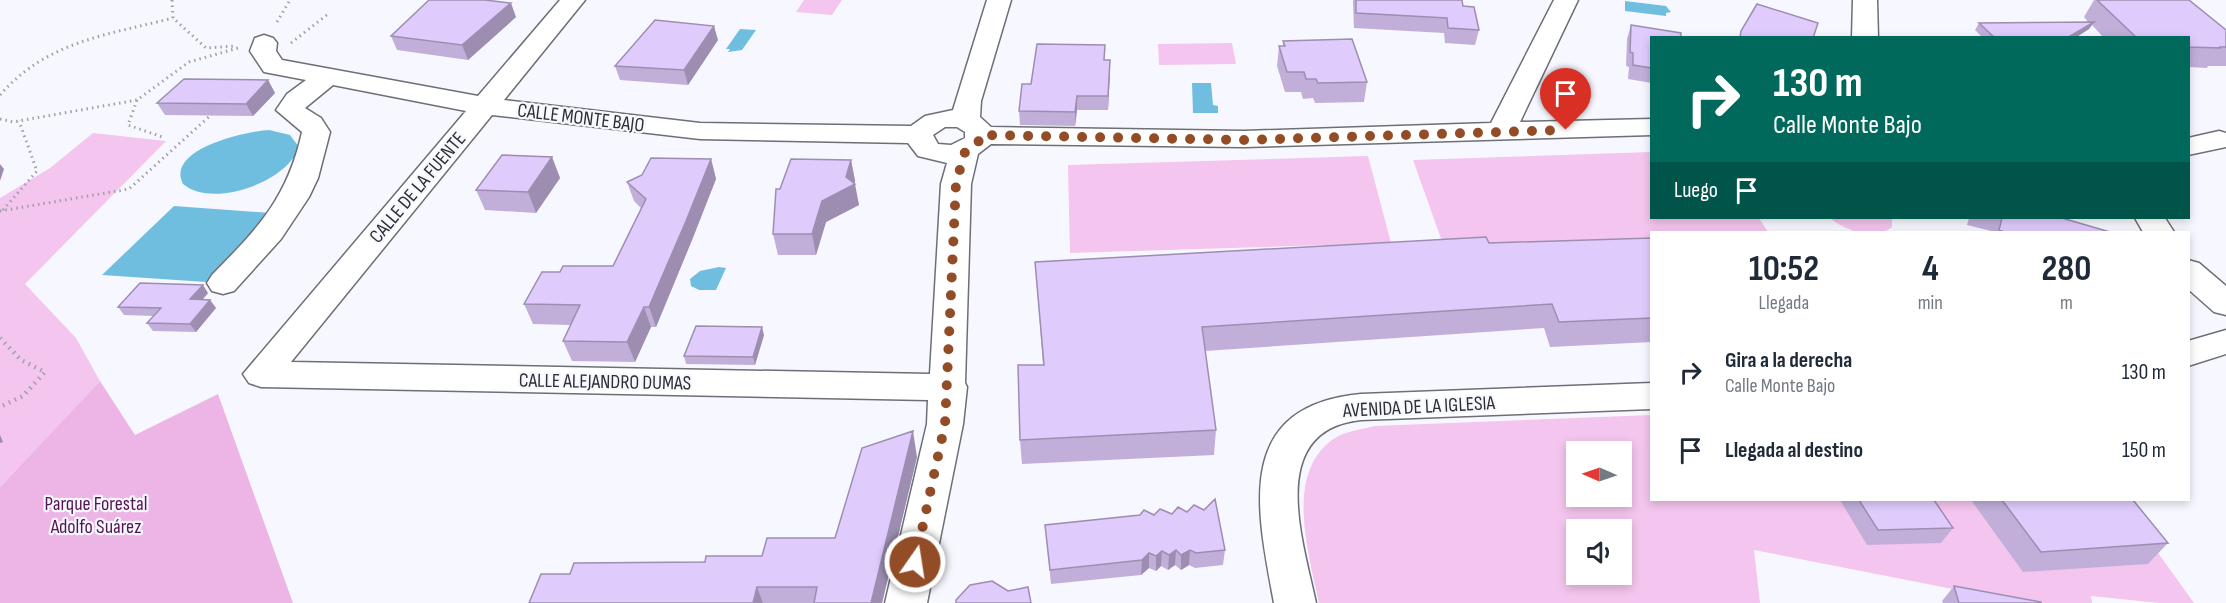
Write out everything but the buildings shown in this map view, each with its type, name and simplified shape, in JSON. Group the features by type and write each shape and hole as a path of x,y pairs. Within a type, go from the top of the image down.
{"street":[{"name":"CALLE DE LA FUENTE","path":"261,374 573,0"},
{"path":"906,603 939,461 949,387 956,183 961,130 999,0"},
{"path":"1501,132 1566,0"},
{"path":"1865,36 1866,0"},
{"name":"CALLE MONTE BAJO","path":"266,51 273,66 327,77 485,106 700,131 919,135 927,126 961,130"},
{"path":"223,283 286,214 305,179 316,132 311,124 290,110 297,100 327,77"},
{"path":"961,130 1244,140 1650,127"},
{"path":"2190,147 2218,140"},
{"path":"2190,273 2226,304"},
{"path":"2190,353 2226,342"},
{"name":"CALLE ALEJANDRO DUMAS","path":"261,374 949,387"},
{"name":"AVENIDA DE LA IGLESIA","path":"1295,603 1278,505 1280,472 1290,442 1328,412 1361,407 1650,396"}],"path":[{"path":"0,119 19,121 137,100 189,62 247,45 206,48 173,18 172,0"},
{"path":"266,51 328,14"},
{"path":"0,95 29,66 66,46 173,18"},
{"path":"137,100 128,125 165,138"},
{"path":"1,211 129,189 213,112"},
{"path":"1,211 37,171 19,121"},
{"path":"0,338 21,360 45,372 23,396 0,407"}],"shaded area":[{"path":"804,0 842,0 832,15 796,12"},
{"path":"1232,43 1236,64 1159,65 1158,44"},
{"path":"93,133 166,141 25,284 76,338 100,381 0,487 0,198 50,168"},
{"path":"1650,152 1650,219 1760,219 1767,231 1650,231 1650,241 1444,247 1413,160"},
{"path":"1368,156 1391,243 1070,253 1068,165"},
{"path":"1831,219 1892,219 1892,227 1885,231 1855,231"},
{"path":"1650,415 1650,501 2121,501 2194,603 2160,603 2091,596 2092,603 2024,603 1754,550 1760,603 1319,603 1306,538 1304,492 1309,471 1319,453 1339,436 1375,426"}],"green space":[{"name":"Parque Forestal Adolfo Suárez","path":"100,381 135,435 218,394 293,603 0,603 0,487"}],"water":[{"path":"1625,1 1666,6 1671,12 1666,13 1666,16 1625,11"},
{"path":"740,29 756,30 742,50 728,52 730,49 726,49"},
{"path":"1192,83 1211,83 1213,105 1218,106 1218,113 1193,113"},
{"path":"269,130 290,135 299,147 292,160 265,181 230,193 212,194 196,191 183,184 181,172 186,161 196,152 227,138"},
{"path":"174,206 271,213 206,282 102,275"},
{"path":"726,268 716,290 699,290 691,286 690,279 700,271"}],"route":[{"path":"915,562 939,461 945,424 949,387 956,183 965,152 979,141 981,135 1244,140 1566,130"}]}
